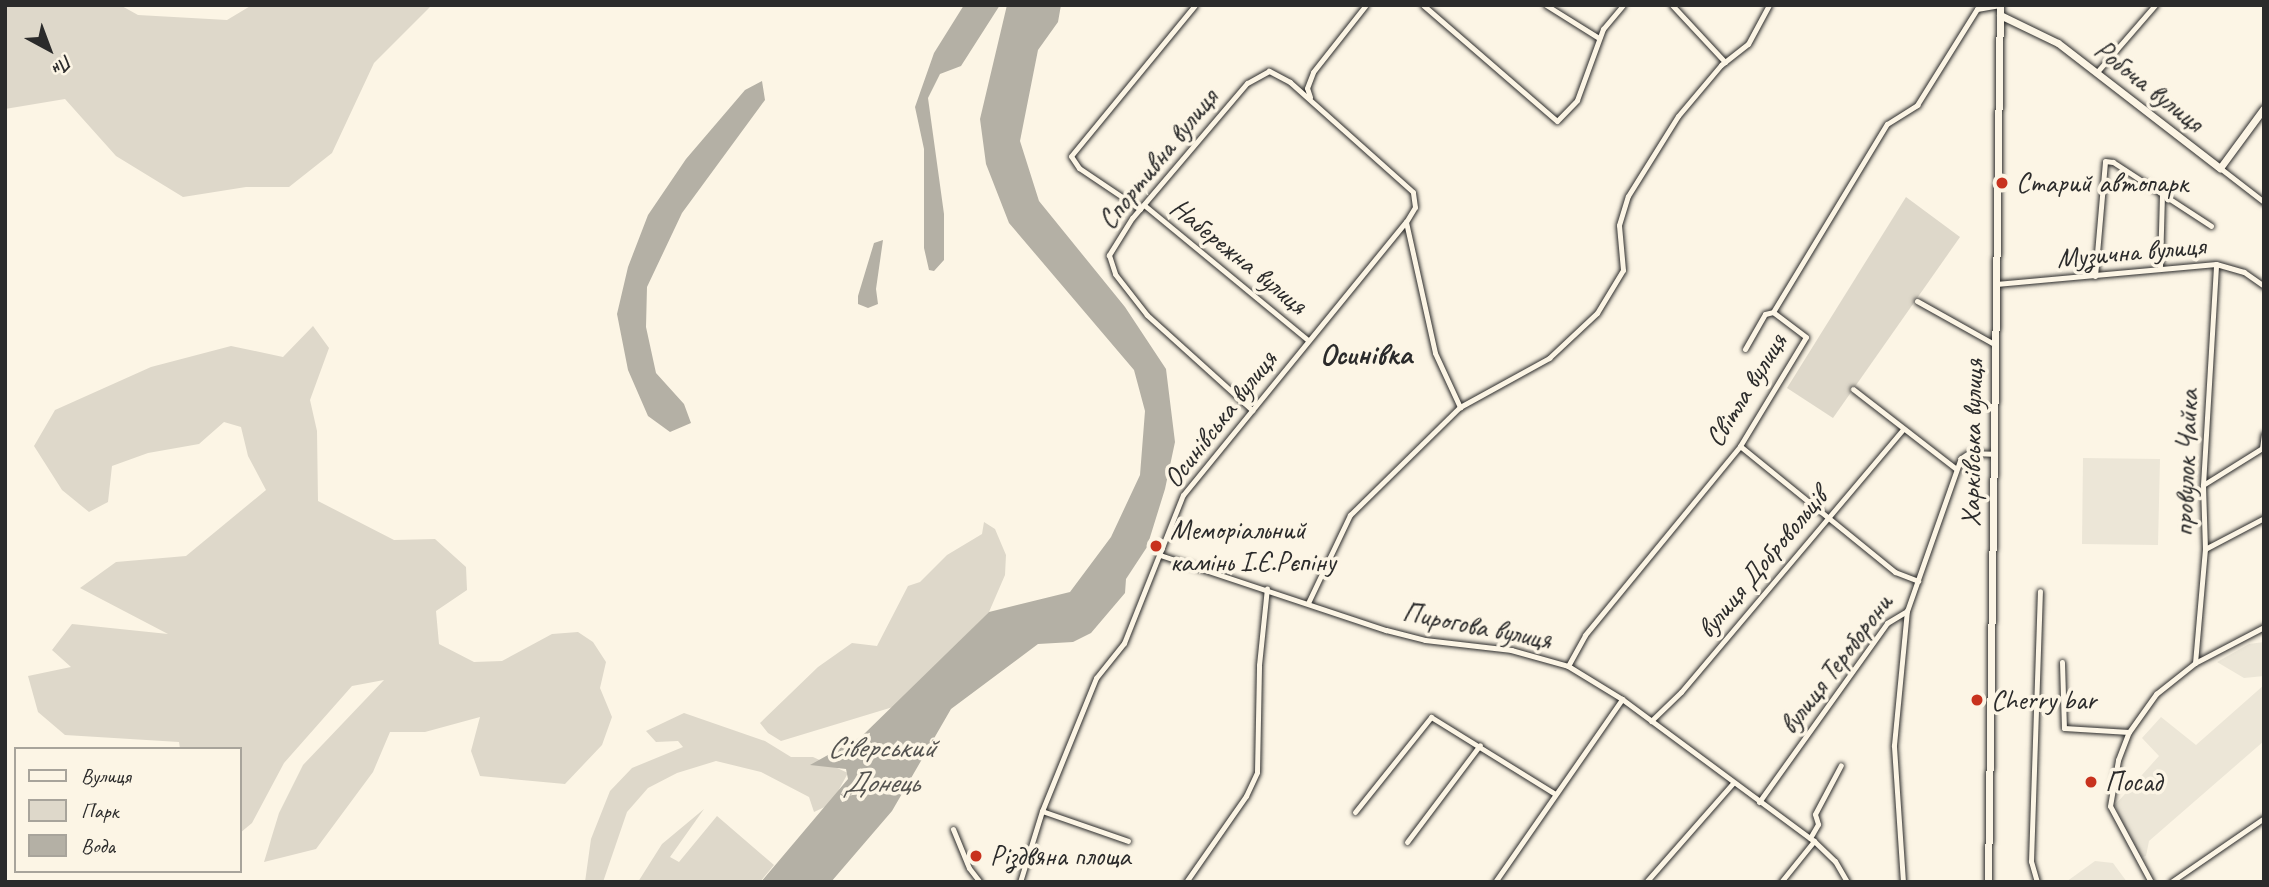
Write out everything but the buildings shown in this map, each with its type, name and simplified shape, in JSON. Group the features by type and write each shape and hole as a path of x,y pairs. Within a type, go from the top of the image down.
{"street":[{"name":"Набережна вулиця","path":"1195,5 1071,156 1079,168 1142,207 1308,340"},
{"path":"1423,5 1555,121 1577,100 1600,38 1623,5"},
{"path":"1546,5 1600,38"},
{"path":"1672,5 1725,62"},
{"path":"1308,603 1350,514 1460,407 1549,358 1597,313 1623,270 1619,225 1628,196 1678,116 1725,62 1748,44 1769,5"},
{"path":"1990,6 2000,5"},
{"name":"Харківська вулиця","path":"1988,882 2000,5"},
{"path":"2097,72 2154,5"},
{"path":"1290,82 1308,80 1365,6"},
{"name":"Світла вулиця","path":"1568,666 1585,635 1740,446 1806,337 1773,312 1887,124 1917,105 1977,9 1990,6"},
{"name":"Робоча вулиця","path":"2000,15 2058,43 2264,202"},
{"name":"Спортивна вулиця","path":"1252,410 1147,315 1115,274 1109,255 1142,207 1255,76 1269,71 1290,82 1413,192"},
{"path":"1308,80 1311,100"},
{"path":"2220,168 2264,108"},
{"path":"2095,276 2105,161 2162,193 2211,226"},
{"name":"Осинівська вулиця","path":"1020,882 1042,811 1097,678 1124,643 1183,495 1406,222 1417,201 1413,192"},
{"path":"2160,266 2162,193"},
{"path":"1406,222 1435,353 1460,407"},
{"name":"Музична вулиця","path":"1996,284 2095,276 2160,266 2216,264 2244,272 2264,286"},
{"name":"провулок Чайка","path":"2194,663 2205,549 2203,485 2216,264"},
{"path":"1917,300 1994,344"},
{"path":"1745,349 1765,314 1773,312"},
{"path":"1853,389 1955,468 1969,453 1993,454"},
{"name":"вулиця Добровольців","path":"1651,721 1681,692 1903,429"},
{"path":"2203,485 2263,448 2264,434"},
{"path":"1740,446 1895,572 1918,581"},
{"name":"вулиця Тероборони","path":"1759,802 1887,623 1907,611 1955,468"},
{"path":"2205,549 2264,518"},
{"name":"Пирогова вулиця","path":"1160,555 1425,640 1511,650 1568,666 1622,699 1812,840 1835,861 1847,882"},
{"path":"1186,882 1246,796 1257,772 1259,665 1268,588"},
{"path":"2038,882 2031,861 2040,591"},
{"path":"1903,882 1894,745 1907,611"},
{"path":"2151,882 2110,806 2118,760 2129,732 2156,694 2194,663 2264,626"},
{"path":"2062,662 2064,728 2129,732"},
{"path":"1495,882 1622,699"},
{"path":"1355,812 1427,719 1438,720 1555,794"},
{"path":"1407,842 1480,745"},
{"path":"1781,882 1812,840 1818,824 1815,814 1841,765"},
{"path":"1646,882 1733,783"},
{"path":"1042,811 1128,841"},
{"path":"2171,882 2264,818"},
{"path":"953,829 969,868 979,882"}],"shaded area":[{"path":"2083,458 2160,459 2158,545 2082,544"},
{"path":"2264,642 2264,676 2244,678 2217,662 2249,644"},
{"path":"2264,685 2264,741 2149,841 2146,856 2136,859 2115,805 2159,756 2142,738 2161,717 2196,745"},
{"path":"2095,861 2113,863 2127,882 2066,882"}],"green space":[{"path":"5,5 120,5 138,15 227,20 252,5 432,5 374,63 332,153 289,187 246,187 183,197 116,156 65,99 5,109"},
{"path":"1906,197 1960,237 1833,418 1787,388"},
{"path":"313,326 329,348 310,400 317,431 318,501 394,540 435,539 466,567 467,590 436,611 439,644 474,662 502,661 552,634 578,632 593,642 606,662 600,688 612,717 602,745 565,784 480,776 471,751 480,717 425,732 390,732 373,772 316,849 264,862 279,813 303,765 384,680 352,686 284,763 252,823 242,831 242,747 180,747 179,742 65,735 38,712 28,676 71,667 52,650 72,624 168,634 80,588 116,562 186,556 266,490 248,456 241,427 224,422 199,444 148,453 112,466 108,502 89,512 62,490 34,446 55,410 151,367 231,346 283,357"},
{"path":"984,522 995,529 1006,555 1005,575 989,612 893,707 781,741 768,733 760,723 818,667 852,643 877,646 908,586 920,582 947,555 982,534"},
{"path":"684,713 765,741 791,757 813,757 848,773 831,804 814,812 809,797 761,772 716,761 677,773 648,788 627,812 603,882 585,882 591,839 610,791 632,768 683,747 678,741 656,742 646,731"},
{"path":"704,809 670,857 679,862 717,816 774,865 760,882 638,882 662,844"}],"water":[{"path":"964,5 1000,5 961,66 940,74 928,98 944,214 944,260 934,271 929,270 924,248 924,149 915,107 934,53"},
{"name":"Сіверський Донець","path":"1007,5 1061,5 1058,22 1038,50 1020,141 1039,201 1125,307 1166,369 1175,442 1165,489 1147,547 1126,579 1125,593 1091,633 1073,642 1038,644 951,709 892,811 831,882 761,882 848,779 846,769 810,765 862,736 989,612 1070,592 1111,537 1140,475 1145,411 1134,370 1009,223 986,164 980,119"},
{"path":"762,81 765,100 682,213 647,287 646,327 656,373 684,404 691,423 670,432 648,416 628,370 617,314 628,267 648,215 686,159 745,90"},
{"path":"883,240 876,289 878,304 868,308 858,304 858,296 874,243"}],"place":[{"name":"Старий автопарк","path":"2002,183"},
{"name":"Меморіальний камінь І.Є.Рєпіну","path":"1156,546"},
{"name":"Cherry bar","path":"1977,700"},
{"name":"Посад","path":"2091,782"},
{"name":"Різдвяна площа","path":"976,856"}],"district":[{"name":"Осинівка","path":"1366,354"}]}
